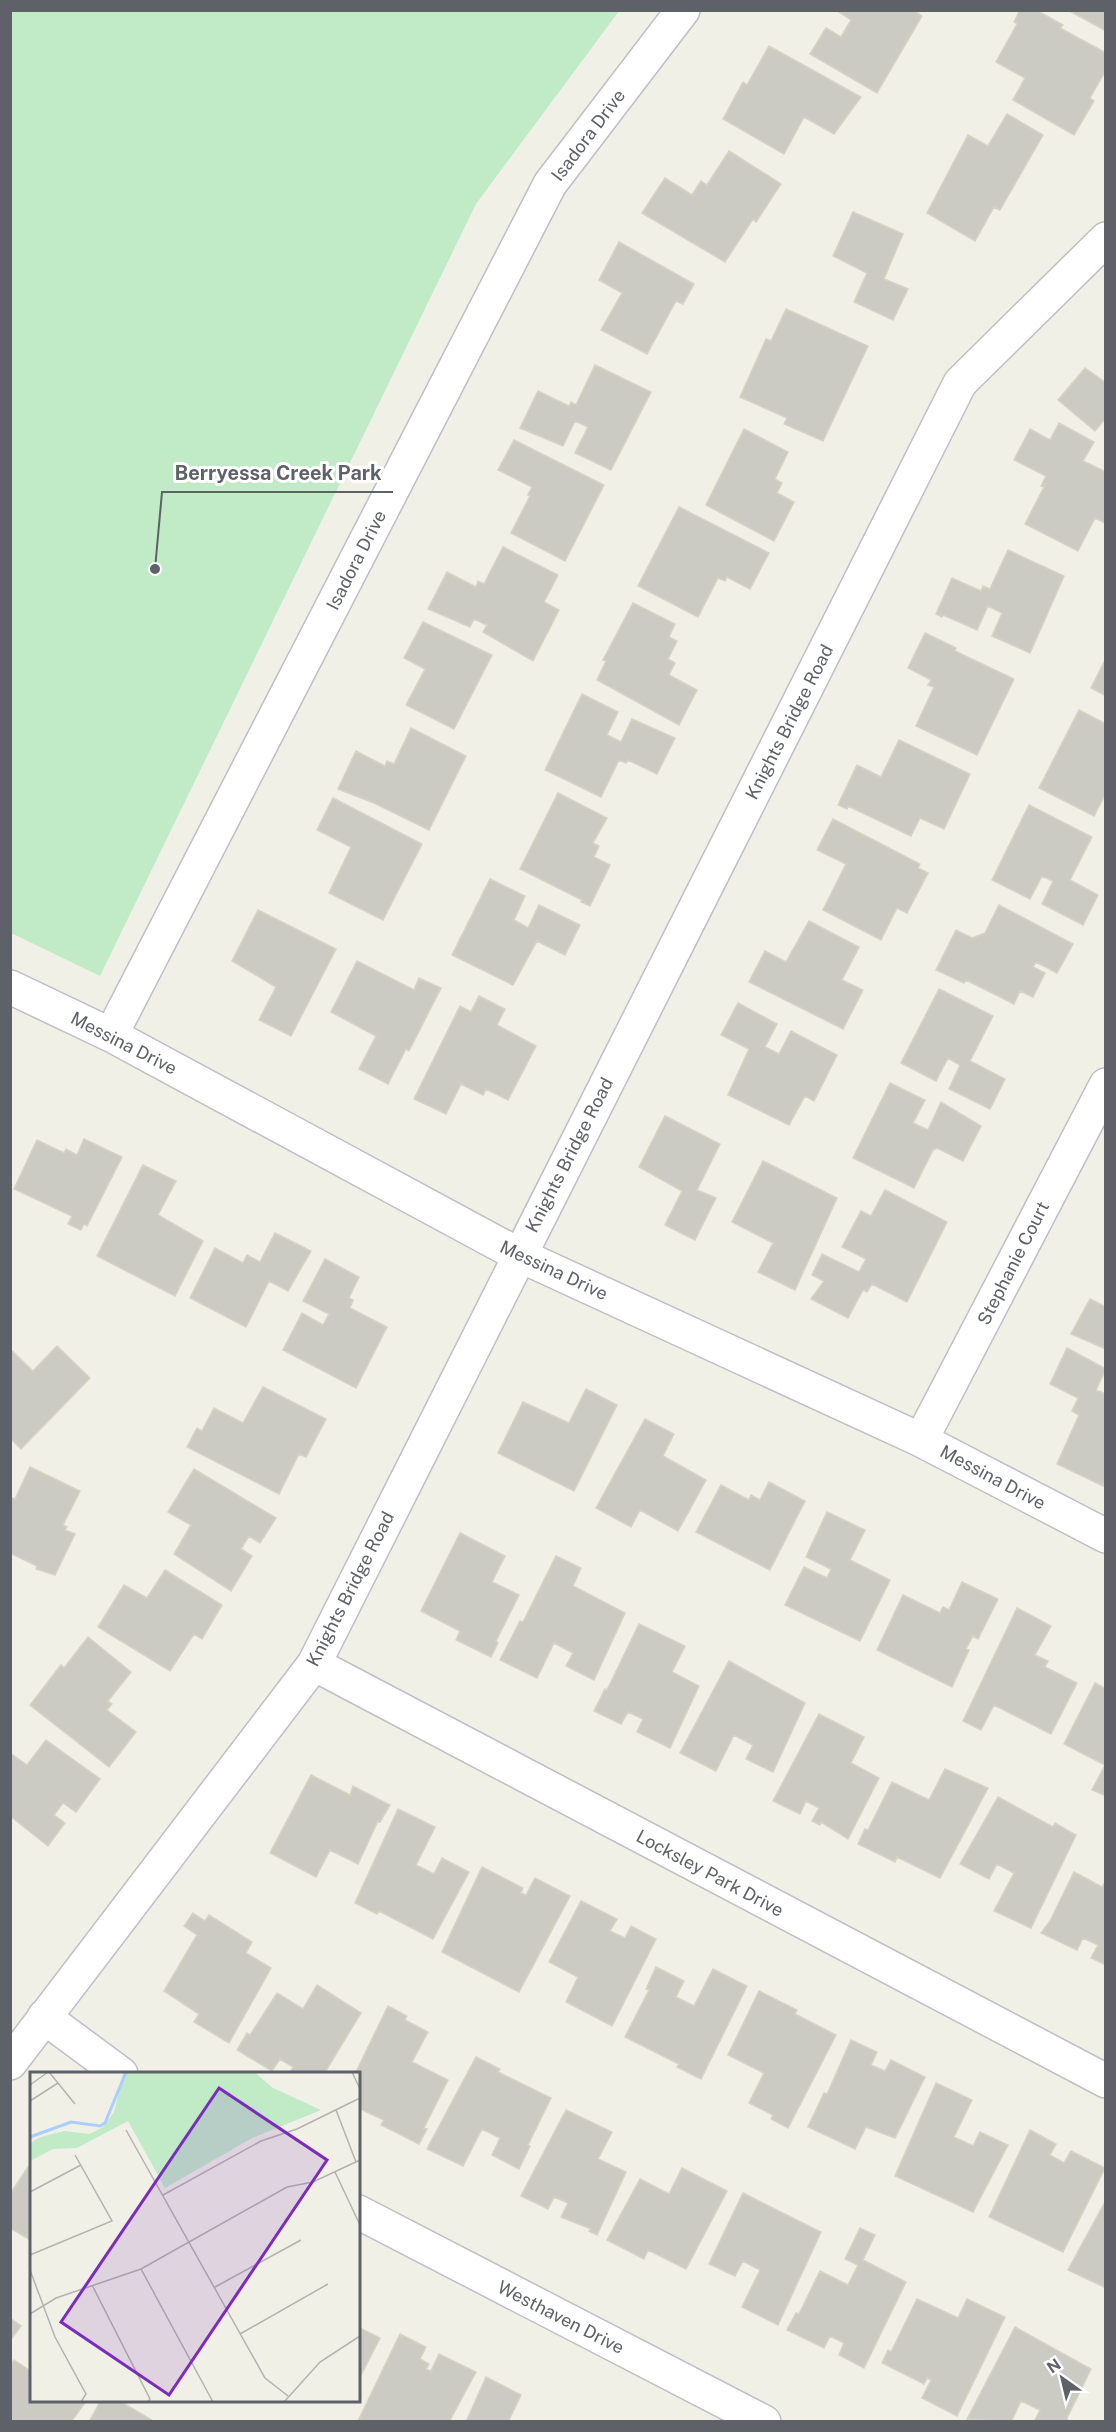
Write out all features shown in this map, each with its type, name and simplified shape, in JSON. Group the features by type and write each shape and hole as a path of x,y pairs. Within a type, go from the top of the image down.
{"street":[{"name":"Isadora Drive","path":"111,1035 550,184 683,10"},
{"name":"Knights Bridge Road","path":"10,2063 314,1664 960,383 1106,239"},
{"name":"Messina Drive","path":"10,987 111,1035 519,1255 921,1440 1106,1536"},
{"name":"Stephanie Court","path":"921,1440 1106,1085"},
{"name":"Locksley Park Drive","path":"314,1664 1106,2081"},
{"path":"44,2018 121,2072"},
{"name":"Westhaven Drive","path":"360,2213 764,2421"}],"green space":[{"path":"10,11 619,11 476,204 100,976 11,933"}],"building":[{"path":"836,10 913,10 922,16 877,93 810,54 826,28 841,37 851,20"},
{"path":"1020,10 1036,10 1063,25 1060,28 1106,53 1106,70 1090,98 1094,101 1074,135 1013,100 1025,78 996,62 1017,24 1014,22"},
{"path":"1068,10 1106,10 1106,31"},
{"path":"769,46 861,97 834,134 804,117 784,154 723,119 743,82 747,85"},
{"path":"1007,114 1043,135 1000,210 994,207 975,241 927,213 968,135 988,146"},
{"path":"729,151 781,184 756,222 753,219 725,262 642,213 665,178 692,195 701,181 707,185"},
{"path":"853,212 903,234 884,279 908,289 893,320 854,302 867,273 833,256"},
{"path":"619,242 694,284 683,304 676,301 647,354 601,330 622,293 599,280"},
{"path":"786,309 868,346 823,441 784,424 787,418 740,397 766,339 771,341"},
{"path":"595,365 651,392 611,470 575,453 588,427 575,421 563,446 520,428 538,391 569,406 571,402 576,405"},
{"path":"1085,368 1106,383 1106,418 1095,431 1058,400"},
{"path":"1059,423 1094,442 1083,461 1106,472 1106,521 1105,523 1095,518 1078,551 1025,524 1044,487 1041,486 1046,476 1014,460 1030,429 1050,440"},
{"path":"744,429 788,452 775,479 782,483 777,493 794,502 774,541 706,505"},
{"path":"514,440 604,485 565,561 511,533 530,496 528,495 532,487 498,470"},
{"path":"679,507 769,553 750,589 727,577 725,581 718,578 698,617 638,586"},
{"path":"503,547 558,575 544,602 559,610 533,661 483,632 487,625 474,619 470,627 428,609 447,572 476,587 478,581 484,584"},
{"path":"1008,550 1064,576 1030,653 992,636 1002,613 988,606 977,630 936,614 952,578 981,591 983,586 990,589"},
{"path":"633,603 675,624 669,637 677,641 668,659 675,663 669,675 697,690 679,725 597,680 606,661 603,660"},
{"path":"423,622 492,655 454,729 406,705 425,669 404,658"},
{"path":"925,633 956,648 955,651 1014,679 977,755 916,726 934,687 928,685 931,680 908,668"},
{"path":"1106,658 1106,696 1091,688"},
{"path":"582,694 618,712 607,735 621,742 632,719 675,738 657,774 628,760 626,763 619,760 601,797 545,770"},
{"path":"1079,710 1106,724 1106,793 1094,816 1039,788"},
{"path":"411,728 466,756 429,830 374,803 338,789 356,751 385,766 387,761 394,764"},
{"path":"899,740 970,774 944,829 920,818 911,836 848,806 847,809 838,805 857,765 881,777"},
{"path":"558,793 607,818 593,843 599,846 594,857 610,865 590,906 520,869"},
{"path":"333,798 422,844 383,920 329,893 351,847 317,830"},
{"path":"1029,805 1092,837 1070,880 1098,895 1083,925 1042,904 1053,881 1042,876 1030,899 992,880"},
{"path":"833,819 920,864 918,868 928,873 907,913 897,908 881,940 823,910 846,864 817,850"},
{"path":"490,879 525,896 514,920 528,928 539,905 580,925 565,955 537,941 513,985 452,955"},
{"path":"999,905 1073,944 1057,973 1036,962 1033,967 1045,973 1033,997 1020,991 1014,1004 966,980 964,983 936,970 956,930 972,938 985,933"},
{"path":"258,910 336,949 291,1036 259,1020 276,987 232,961"},
{"path":"809,921 859,947 842,980 863,990 843,1029 749,982 765,951 786,962"},
{"path":"357,961 414,990 419,978 441,988 409,1051 406,1049 388,1084 359,1069 376,1036 331,1012"},
{"path":"939,989 993,1016 970,1061 1005,1079 990,1109 949,1089 960,1065 948,1058 936,1081 901,1063"},
{"path":"479,996 505,1009 497,1025 536,1046 508,1100 486,1089 483,1095 461,1084 446,1114 414,1099 460,1006 471,1012"},
{"path":"738,1003 777,1024 765,1047 779,1054 791,1031 837,1055 814,1101 805,1096 789,1125 728,1095 749,1049 721,1035"},
{"path":"890,1083 925,1100 913,1123 928,1130 941,1102 981,1126 963,1161 937,1148 933,1150 914,1188 853,1158"},
{"path":"665,1116 720,1144 697,1190 716,1198 695,1240 665,1225 682,1191 639,1167"},
{"path":"84,1139 122,1157 87,1226 84,1224 81,1230 68,1224 72,1216 14,1189 37,1140 64,1153 66,1149 77,1155"},
{"path":"763,1161 837,1198 795,1290 758,1272 773,1243 732,1222"},
{"path":"143,1165 176,1181 158,1215 203,1241 175,1296 97,1256"},
{"path":"885,1190 947,1222 907,1302 872,1284 867,1292 863,1290 848,1318 811,1299 824,1281 812,1275 822,1254 859,1272 866,1259 842,1247 861,1211 871,1216"},
{"path":"275,1233 311,1251 288,1291 269,1281 246,1327 190,1298 215,1248 243,1263 247,1255 260,1262"},
{"path":"325,1259 359,1277 349,1298 353,1300 350,1308 387,1327 356,1388 283,1350 302,1313 323,1325 329,1314 303,1301"},
{"path":"1090,1299 1106,1307 1106,1349 1071,1334"},
{"path":"57,1346 90,1378 21,1449 10,1438 10,1349 33,1371"},
{"path":"1067,1348 1106,1369 1096,1390 1106,1394 1106,1480 1103,1486 1057,1464 1079,1415 1072,1411 1078,1398 1050,1384"},
{"path":"263,1387 326,1419 306,1457 299,1454 279,1494 187,1447 197,1428 202,1431 214,1408 243,1423"},
{"path":"586,1389 617,1405 574,1491 498,1453 523,1402 569,1423"},
{"path":"645,1419 674,1434 663,1456 706,1480 678,1531 640,1510 631,1527 596,1508"},
{"path":"30,1467 80,1491 63,1525 67,1527 65,1530 75,1534 55,1575 36,1569 37,1566 10,1553 10,1497 15,1499"},
{"path":"194,1469 276,1518 260,1543 249,1536 241,1549 252,1556 231,1591 174,1554 191,1525 168,1512"},
{"path":"769,1482 805,1501 770,1570 696,1532 721,1485 749,1500 751,1495 760,1500"},
{"path":"827,1512 865,1530 850,1560 890,1580 860,1641 785,1605 804,1567 827,1578 831,1569 806,1557"},
{"path":"460,1533 505,1556 492,1582 519,1595 496,1641 498,1643 491,1657 456,1640 460,1631 421,1611"},
{"path":"556,1556 581,1568 573,1586 625,1613 594,1680 566,1666 573,1653 554,1643 537,1678 500,1660 520,1621 523,1622"},
{"path":"165,1570 222,1605 202,1639 194,1634 170,1671 98,1627 124,1585 147,1598"},
{"path":"962,1582 998,1599 978,1639 973,1636 966,1649 969,1650 952,1687 877,1650 903,1595 940,1613 943,1607 949,1610"},
{"path":"1017,1608 1051,1626 1035,1655 1048,1661 1045,1667 1077,1683 1051,1734 994,1705 981,1730 963,1721"},
{"path":"639,1624 685,1646 672,1672 699,1686 670,1748 637,1732 643,1719 628,1712 621,1724 594,1711 605,1689 607,1690"},
{"path":"88,1637 131,1672 108,1701 112,1704 107,1710 136,1732 109,1767 30,1705 61,1665 64,1668"},
{"path":"729,1661 805,1703 773,1772 746,1759 753,1745 734,1735 716,1771 680,1753"},
{"path":"1095,1683 1106,1689 1106,1796 1092,1790 1105,1765 1064,1744"},
{"path":"819,1714 864,1737 851,1763 879,1778 848,1839 821,1822 820,1825 812,1821 819,1808 806,1801 800,1814 773,1801"},
{"path":"46,1740 100,1779 76,1812 63,1803 54,1815 65,1823 48,1846 10,1816 10,1753 27,1765"},
{"path":"945,1769 988,1788 940,1878 897,1857 895,1862 858,1844 865,1829 868,1830 892,1782 929,1800"},
{"path":"311,1775 350,1795 353,1786 390,1805 380,1822 378,1821 358,1864 330,1850 316,1877 270,1853"},
{"path":"998,1797 1053,1827 1055,1823 1076,1835 1031,1928 994,1911 1014,1873 997,1864 989,1879 960,1864"},
{"path":"398,1809 435,1827 416,1865 434,1874 442,1858 469,1872 433,1939 379,1911 377,1914 355,1903"},
{"path":"482,1867 523,1888 521,1893 526,1895 535,1878 570,1896 519,1992 442,1952"},
{"path":"1074,1872 1102,1887 1106,1880 1106,1965 1091,1958 1098,1945 1083,1938 1077,1950 1041,1933 1050,1921"},
{"path":"581,1901 617,1919 610,1931 625,1938 631,1926 656,1939 612,2026 566,2002 578,1977 549,1962"},
{"path":"193,1913 205,1921 209,1915 252,1942 246,1953 271,1968 229,2043 194,2022 199,2014 164,1991 197,1935 184,1926"},
{"path":"656,1967 684,1981 676,1997 694,2006 713,1969 747,1986 701,2079 677,2067 679,2064 625,2037 649,1990 646,1989"},
{"path":"317,1985 361,2013 325,2072 290,2072 293,2067 280,2059 272,2071 237,2050 247,2033 250,2035 277,1993 303,2009"},
{"path":"759,1991 797,2010 795,2014 836,2035 788,2128 771,2119 773,2115 749,2103 764,2073 728,2055"},
{"path":"388,2006 407,2016 405,2020 428,2032 412,2062 448,2080 424,2128 427,2129 419,2144 381,2125 384,2120 360,2109 360,2072 356,2072"},
{"path":"851,2040 877,2052 871,2065 885,2071 891,2060 925,2077 895,2138 866,2127 855,2149 808,2127 824,2093 827,2094"},
{"path":"476,2057 500,2069 498,2072 551,2098 519,2169 492,2155 500,2138 482,2129 463,2166 427,2149"},
{"path":"936,2083 972,2100 954,2137 973,2146 980,2132 1008,2145 973,2212 895,2176"},
{"path":"566,2110 612,2132 598,2159 626,2172 597,2235 589,2231 591,2229 561,2217 568,2203 554,2197 548,2209 521,2196"},
{"path":"1030,2130 1056,2144 1050,2155 1064,2163 1071,2151 1105,2168 1063,2252 989,2217"},
{"path":"30,2164 30,2240 10,2228 10,2194"},
{"path":"682,2168 727,2191 686,2269 648,2250 644,2259 607,2240 640,2179 669,2194"},
{"path":"743,2193 821,2232 778,2325 742,2307 760,2270 743,2261 735,2276 709,2264"},
{"path":"1106,2200 1106,2288 1068,2270"},
{"path":"860,2228 875,2235 863,2260 906,2282 864,2368 839,2355 844,2343 830,2336 824,2348 787,2330 796,2313 799,2314 820,2271 848,2285 858,2265 845,2259"},
{"path":"917,2299 958,2318 967,2299 1005,2317 957,2416 922,2398 931,2380 927,2378 924,2384 882,2363 888,2350 891,2352"},
{"path":"10,2318 21,2326 10,2341"},
{"path":"1015,2327 1091,2369 1067,2418 1068,2422 1034,2422 1040,2410 1021,2401 1011,2422 967,2419"},
{"path":"360,2328 380,2338 360,2377"},
{"path":"400,2334 426,2347 420,2359 429,2364 426,2369 431,2371 439,2354 476,2372 449,2422 358,2421"},
{"path":"14,2360 30,2371 30,2402 86,2402 71,2422 10,2422 10,2365"},
{"path":"486,2377 521,2395 508,2422 466,2422"},
{"path":"100,2402 121,2402 155,2422 89,2422"}],"place":[{"name":"Berryessa Creek Park","path":"155,569"}]}
